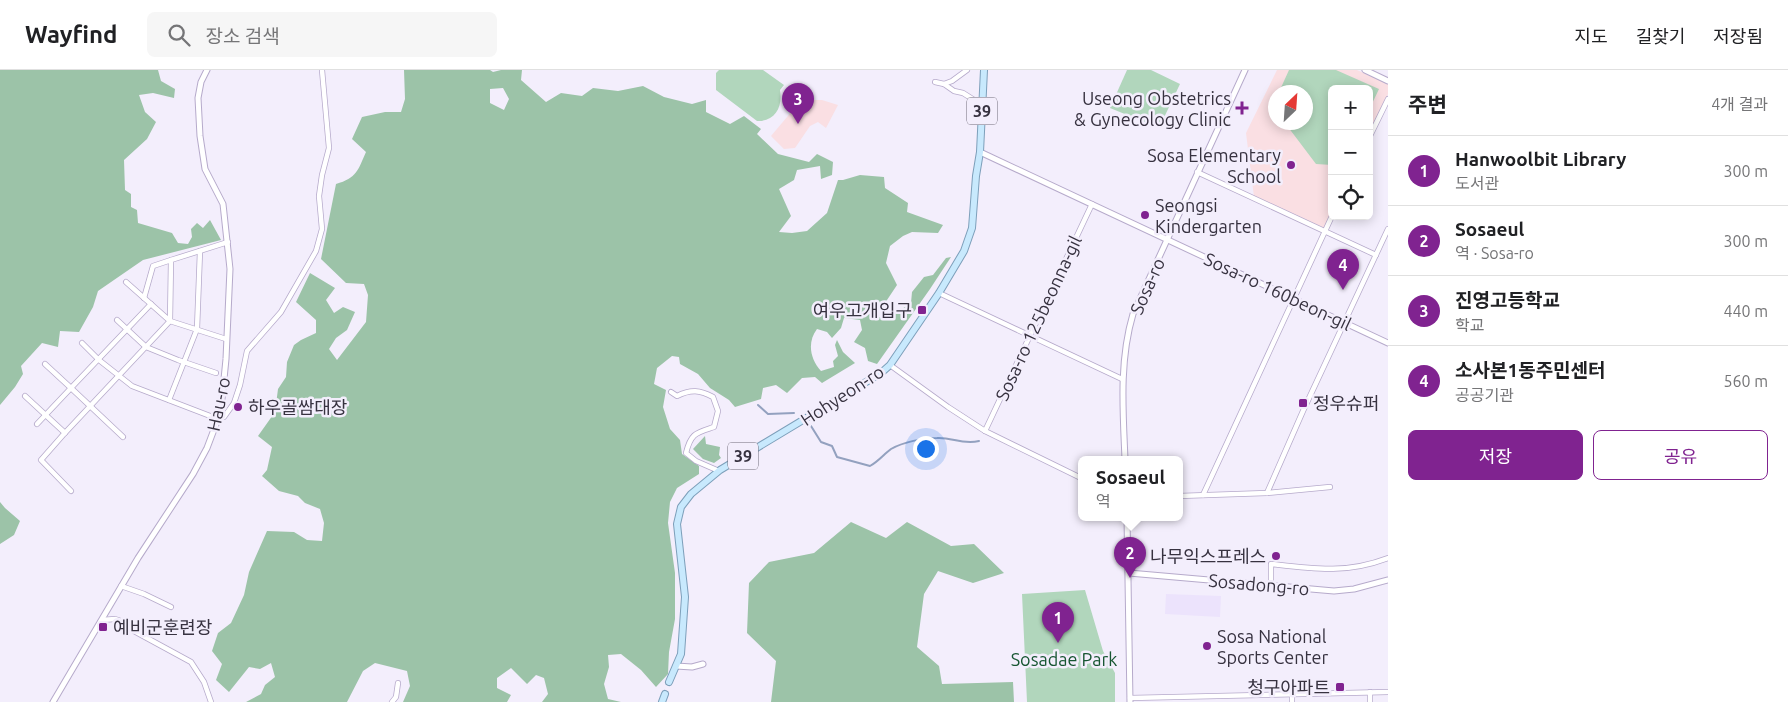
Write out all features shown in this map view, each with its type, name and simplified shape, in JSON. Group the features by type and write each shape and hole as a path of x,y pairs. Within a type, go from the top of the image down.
{"main road":[{"name":"Hohyeon-ro","path":"669,682 681,654 685,597 677,524 681,507 691,494 719,471 882,373 890,365 939,293 964,251 972,228 980,152 984,70"},
{"path":"662,702 665,694"}],"street":[{"name":"Hau-ro","path":"53,702 138,558 193,474 207,448 218,418 222,399 230,268 223,204 204,169 200,136 198,98 201,82 207,70"},
{"path":"82,343 99,360 132,386 218,418 224,417 234,403 247,351 281,312 316,251 322,229 320,189 329,148 322,70"},
{"path":"944,84 952,81 967,70"},
{"name":"Sosa-ro","path":"1125,456 1122,380 1133,314 1245,70"},
{"path":"1365,70 1388,81"},
{"path":"935,82 944,84 952,90 963,92 982,105"},
{"path":"1373,130 1388,99"},
{"name":"Sosa-ro 160beon-gil","path":"980,152 1388,342"},
{"path":"1197,172 1376,255"},
{"name":"Sosa-ro 125beonna-gil","path":"985,431 1092,204"},
{"path":"1204,495 1330,220"},
{"path":"1267,493 1388,229"},
{"path":"144,298 153,266 228,242"},
{"path":"169,400 198,329 200,251"},
{"path":"71,491 41,460 170,321 171,260"},
{"path":"126,282 170,321 226,339"},
{"path":"939,293 1122,380"},
{"path":"37,424 151,304"},
{"path":"117,320 146,347 216,372"},
{"path":"45,364 123,437"},
{"path":"890,365 985,431 1078,477"},
{"path":"671,392 677,396 700,390 713,397 718,411 714,427 698,432 690,439 686,452 696,461 719,471"},
{"path":"25,396 65,433"},
{"path":"1183,496 1267,493 1330,488"},
{"path":"1127,521 1130,700 1388,692"},
{"path":"1271,586 1271,564 1316,570 1340,570 1368,565 1388,558"},
{"name":"Sosadong-ro","path":"1129,573 1334,591 1354,589 1388,580"},
{"path":"121,586 171,606"},
{"path":"102,620 120,620 134,631 191,662 204,682 211,702"},
{"path":"676,666 692,667 703,664"},
{"path":"392,702 396,697 398,683"},
{"path":"1370,692 1370,702"},
{"path":"1292,694 1292,702"}],"shaded area":[{"name":"Sosa Elementary School","path":"1277,70 1357,70 1388,84 1388,94 1373,126 1373,85 1328,85 1329,220 1325,229 1254,197 1246,133 1268,88 1268,130 1313,130 1313,85 1270,85"},
{"path":"810,100 822,100 838,105 826,128 818,122 810,126 795,148 784,149 771,136 798,104"},
{"path":"1166,594 1221,596 1220,617 1165,614"}],"green space":[{"path":"0,70 158,70 161,81 175,89 174,98 153,93 139,95 145,112 156,122 147,139 124,160 125,190 131,194 131,207 137,210 138,223 172,233 178,243 188,244 192,237 191,229 197,223 203,228 210,220 221,240 143,260 98,291 93,307 79,332 60,331 58,347 42,343 21,366 23,374 0,405"},
{"path":"404,70 490,70 493,72 522,70 521,80 546,102 561,93 582,96 593,88 618,91 643,86 664,97 692,104 706,100 706,112 730,124 744,116 761,129 757,134 778,154 809,162 817,154 833,162 832,175 821,179 820,166 797,170 794,180 779,189 791,216 779,232 807,231 827,213 838,180 860,175 884,177 885,188 908,203 907,212 943,225 938,233 912,232 890,246 886,263 897,285 885,303 874,303 875,315 885,320 911,303 912,292 924,277 933,275 946,258 951,257 877,364 868,361 865,348 854,342 862,330 860,320 844,318 841,328 832,338 827,332 817,329 812,339 812,356 821,371 834,367 833,361 838,356 835,345 837,340 843,352 855,363 822,383 815,377 802,378 787,393 776,385 763,388 761,399 735,407 729,400 710,388 698,374 680,364 679,357 672,356 657,368 654,384 666,390 663,407 670,429 680,440 682,454 699,466 699,474 677,488 670,502 668,523 675,573 675,619 669,652 668,674 656,687 641,670 621,654 608,655 609,667 604,684 608,699 621,702 542,702 548,694 544,678 536,675 527,684 511,668 497,678 497,688 511,695 507,702 403,702 410,686 407,671 375,663 363,671 347,702 246,702 261,694 265,685 275,677 271,663 260,669 249,667 229,692 216,680 222,664 212,651 218,633 231,623 244,595 249,572 267,531 294,532 307,540 322,541 324,523 320,509 305,503 298,496 279,491 262,476 267,470 272,447 258,436 275,412 278,389 286,377 287,362 294,345 316,333 316,320 296,302 310,273 335,288 326,300 334,313 343,307 355,312 347,330 336,338 329,349 337,360 366,322 368,295 364,284 346,283 321,259 336,184 343,182 356,173 366,152 352,139 362,117 385,112 401,112 405,99","holes":["503,88 509,99 504,110 490,103 490,89"]},
{"path":"719,70 763,70 784,85 780,90 779,108 769,119 757,121 716,90 716,73"},
{"path":"1127,70 1151,70 1180,84 1159,128 1110,108"},
{"path":"1289,70 1336,70 1370,85 1328,85 1328,165 1316,164 1290,130 1313,130 1313,85 1282,85"},
{"path":"1373,86 1379,89 1373,102"},
{"path":"705,436 706,444 720,447 719,455 721,458 714,463 703,459 693,449"},
{"path":"0,502 20,521 14,535 0,544"},
{"path":"851,522 886,538 907,522 951,546 974,544 1004,573 973,583 938,571 924,594 917,647 939,666 942,684 1013,682 1014,702 771,702 776,661 747,633 749,583 769,562 814,553"},
{"name":"Sosadae Park","path":"1085,590 1103,651 1115,673 1115,702 1027,702 1022,594"}],"waterway":[{"path":"758,405 768,414 794,413"},
{"path":"811,426 821,442 832,446 837,457 870,466 891,449 913,441 942,438 967,442 979,441"}],"place":[{"name":"Useong Obstetrics & Gynecology Clinic","path":"1242,108"},
{"name":"진영고등학교","path":"798,124"},
{"name":"Sosa Elementary School","path":"1291,165"},
{"name":"Seongsi Kindergarten","path":"1145,215"},
{"name":"소사본1동주민센터","path":"1343,290"},
{"name":"여우고개입구","path":"922,310"},
{"name":"정우슈퍼","path":"1303,403"},
{"name":"하우골쌈대장","path":"238,407"},
{"name":"나무익스프레스","path":"1276,556"},
{"name":"Sosaeul","path":"1130,578"},
{"name":"예비군훈련장","path":"103,627"},
{"name":"Hanwoolbit Library","path":"1058,643"},
{"name":"Sosa National Sports Center","path":"1207,646"},
{"name":"청구아파트","path":"1340,687"}]}
